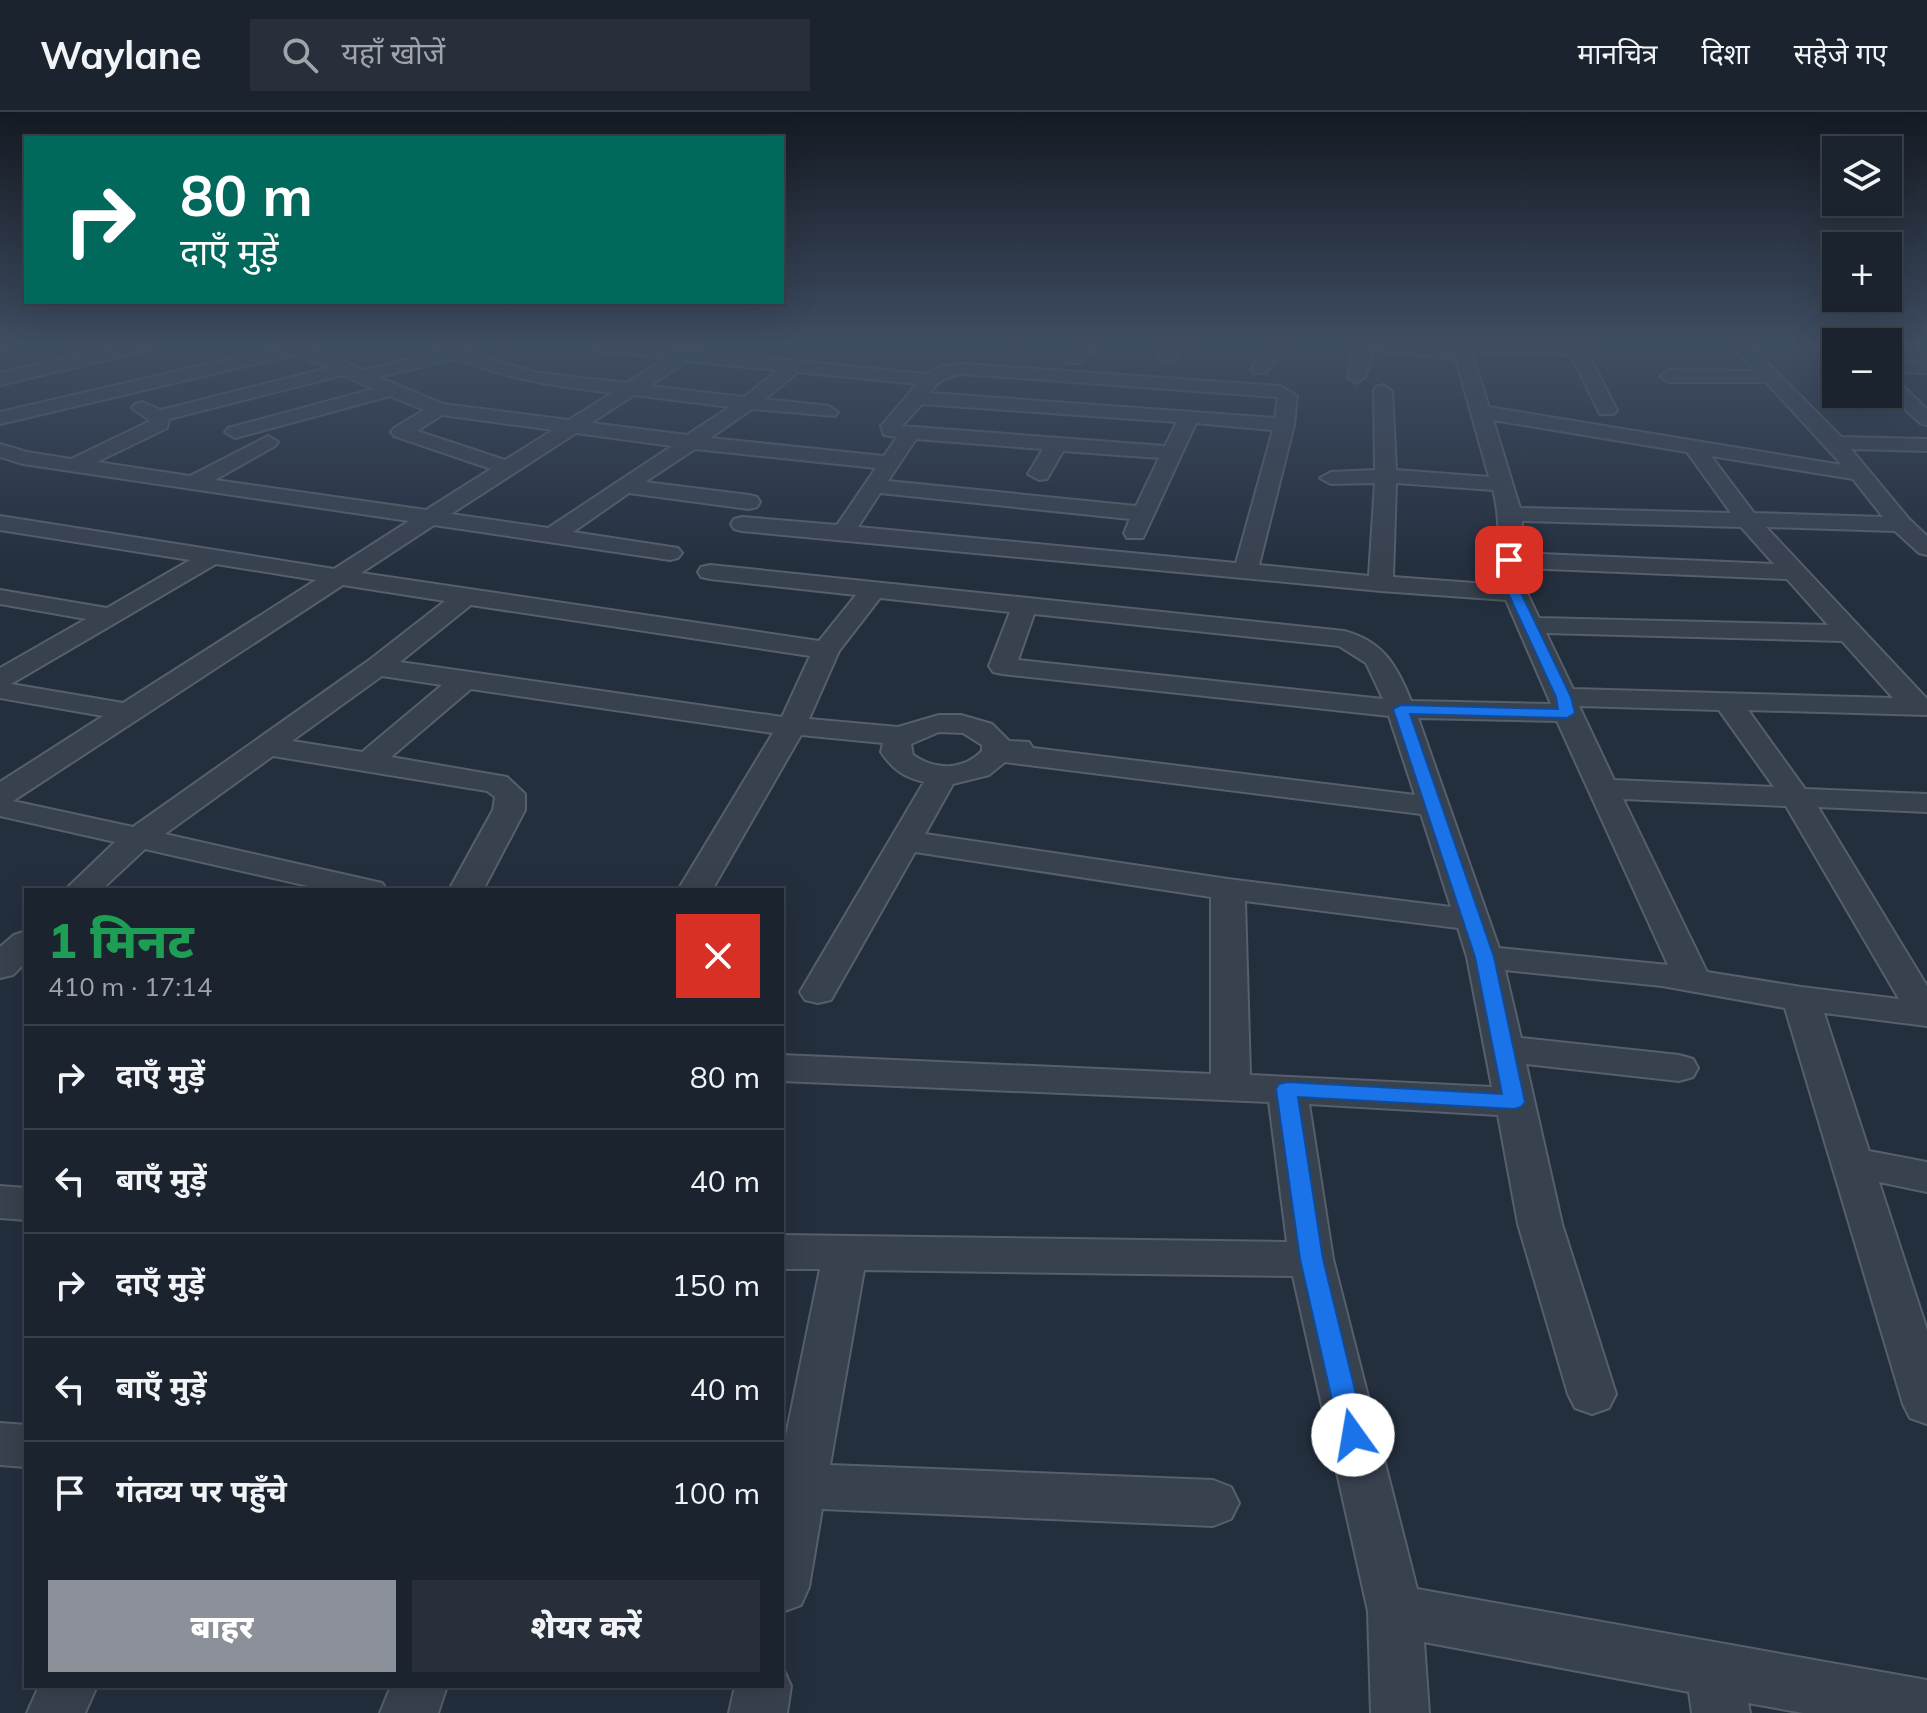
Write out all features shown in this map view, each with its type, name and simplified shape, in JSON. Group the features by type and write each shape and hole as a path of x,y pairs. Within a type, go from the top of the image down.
{"street":[{"path":"75,465 160,424 160,421"},
{"path":"235,432 277,421"},
{"path":"420,421 401,432 492,461 506,470"},
{"path":"532,421 691,442 889,463"},
{"path":"0,796 582,421"},
{"path":"553,535 722,421"},
{"path":"896,421 891,431 909,434 1173,453"},
{"path":"1123,559 1187,421"},
{"path":"1233,421 1284,425"},
{"path":"1246,570 1285,421"},
{"path":"1381,584 1386,476 1384,421"},
{"path":"1485,421 1511,514 1509,560 1515,593 1693,980"},
{"path":"1535,421 1860,474"},
{"path":"1814,421 1901,524 1927,548"},
{"path":"843,532 909,434"},
{"path":"193,483 268,442"},
{"path":"1835,443 1927,445"},
{"path":"1039,474 1056,445"},
{"path":"1694,447 1747,520 1848,633 1921,706"},
{"path":"0,450 23,458 670,553"},
{"path":"1331,478 1386,476 1503,484"},
{"path":"623,486 749,502"},
{"path":"872,486 1144,514"},
{"path":"1511,514 1901,524"},
{"path":"0,523 826,650"},
{"path":"742,524 1381,584 1515,593"},
{"path":"385,550 436,591"},
{"path":"0,679 212,557"},
{"path":"1509,560 1794,572"},
{"path":"710,572 1344,639 1362,644 1378,657 1401,709 1436,807 1485,957 1540,1224 1592,1394"},
{"path":"696,888 792,726 826,650 873,590"},
{"path":"84,888 139,838 377,667 467,596"},
{"path":"0,597 111,616"},
{"path":"1025,606 1002,666 1401,709 1729,704 1921,706"},
{"path":"1531,625 1848,633"},
{"path":"377,667 792,726 904,736 934,724 960,724 992,737 997,752"},
{"path":"368,762 465,680"},
{"path":"0,690 128,712"},
{"path":"1729,704 1796,797 1927,1014"},
{"path":"904,736 896,750 905,764 943,775 985,766 997,752 1046,743"},
{"path":"267,746 496,783 510,794 509,810 467,888"},
{"path":"997,752 1436,807"},
{"path":"818,992 943,775"},
{"path":"1604,789 1927,803"},
{"path":"0,807 329,886 350,888"},
{"path":"904,841 1228,889 1472,920"},
{"path":"1228,889 1231,1088"},
{"path":"0,967 24,944"},
{"path":"1485,957 1693,980 1801,999 1927,1014"},
{"path":"1801,999 1927,1404"},
{"path":"1503,1049 1679,1068"},
{"path":"784,1068 1287,1089 1514,1102"},
{"path":"1287,1089 1311,1259 1395,1611 1400,1713"},
{"path":"1852,1162 1927,1177"},
{"path":"0,1202 24,1204"},
{"path":"784,1252 1311,1259"},
{"path":"784,1576 845,1254"},
{"path":"0,1444 24,1446"},
{"path":"801,1486 1213,1503"},
{"path":"1395,1611 1717,1691 1927,1708"},
{"path":"56,1713 68,1688"},
{"path":"409,1713 418,1688"},
{"path":"758,1713 763,1688"}],"route":[{"path":"1353,1435 1311,1259 1287,1089 1514,1102 1485,957 1401,709 1567,713 1563,697 1515,593 1509,560"}]}
